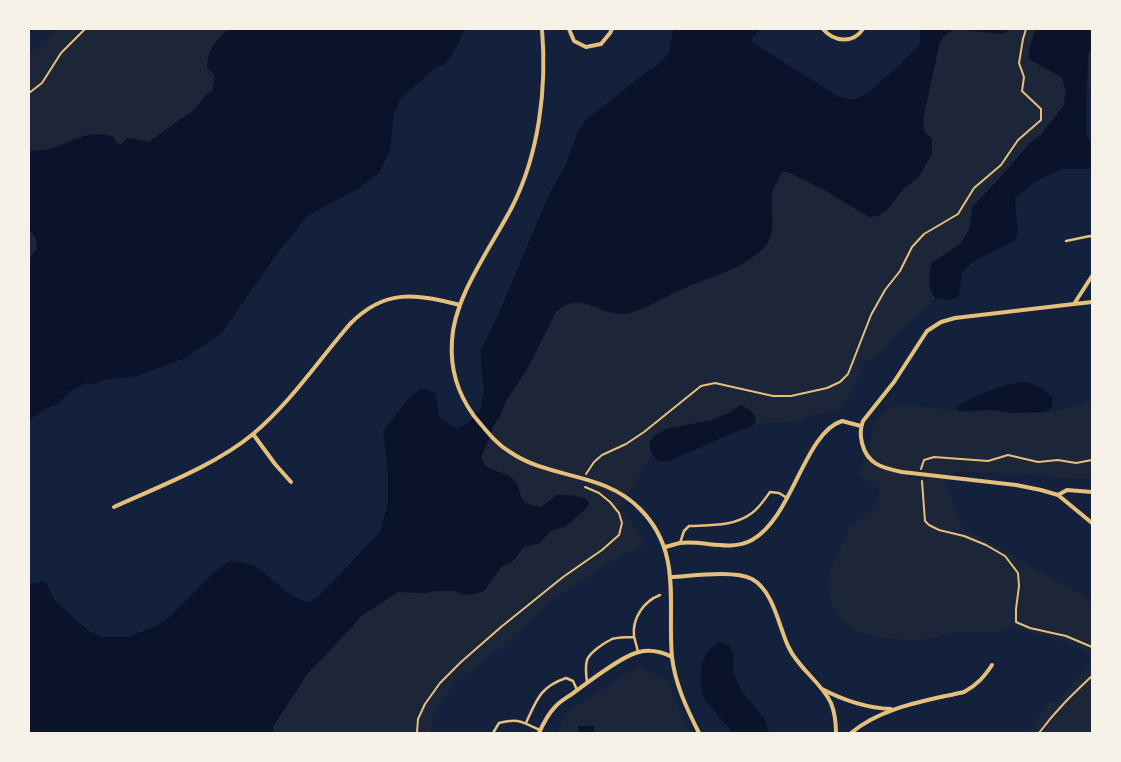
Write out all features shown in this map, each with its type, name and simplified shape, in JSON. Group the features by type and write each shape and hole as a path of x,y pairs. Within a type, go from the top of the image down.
{"street":[{"path":"542,29 544,62 541,99 537,129 531,155 513,205 469,284 460,305 454,326 452,341 452,362 456,381 462,396 475,417 494,439 509,452 537,465 583,478 616,490 640,508 657,531 665,547 671,577 672,657 678,683 688,711 699,733"},
{"path":"569,29 574,41 586,47 601,44 612,29"},
{"path":"823,29 827,34 840,40 847,40 854,37 863,29"},
{"path":"1074,304 1092,276"},
{"path":"114,507 215,459 252,434 272,416 294,392 350,324 369,307 394,298 411,296 429,298 460,305"},
{"path":"1092,302 962,317 940,322 922,337 894,382 863,422 860,437 863,450 869,460 888,469 902,472 1016,485 1058,495 1092,523"},
{"path":"665,547 680,543 730,545 750,541 764,532 780,512 810,454 828,428 842,421 861,426"},
{"path":"252,434 291,482"},
{"path":"1058,495 1067,490 1092,492"},
{"path":"671,577 732,574 743,575 753,580 764,589 773,606 782,633 790,650 800,666 821,688 830,702 836,720 836,733"},
{"path":"540,732 548,716 556,706 626,657 638,652 652,651 662,652 672,657"},
{"path":"850,733 867,720 894,710 964,692 983,678 992,665"},
{"path":"821,688 851,702 894,710"}],"lane":[{"path":"1066,241 1092,236"},
{"path":"680,543 684,531 689,526 718,525 738,521 753,512 770,492 779,493 787,498"},
{"path":"638,652 634,637 635,624 638,614 646,604 660,595"},
{"path":"587,683 586,667 588,658 595,650 612,639 634,637"},
{"path":"526,723 540,694 553,683 566,678 573,681 577,690"},
{"path":"493,733 499,723 512,720 526,723 540,732"}],"path":[{"path":"29,93 42,82 61,53 85,29"},
{"path":"417,733 418,719 425,704 440,683 460,662 501,626 563,577 602,550 619,535 622,523 619,513 610,502 599,493 585,487 583,478 594,462 602,455 626,444 644,432 701,386 715,383 773,396 792,396 827,388 840,382 848,374 871,315 885,290 900,270 912,247 924,234 958,214 974,188 1001,165 1018,140 1041,120 1041,109 1022,91 1024,77 1019,63 1026,29"},
{"path":"1092,460 1076,463 1058,460 1038,462 1008,455 988,462 934,457 924,460 921,466 925,521 929,526 986,544 1005,556 1018,573 1019,586 1016,622 1030,628 1066,636 1092,647"},
{"path":"1039,733 1050,717 1092,676"}],"shaded area":[{"path":"57,29 228,29 215,43 210,52 210,71 214,75 215,80 212,91 204,97 195,109 148,142 127,138 122,144 118,144 105,134 86,135 44,151 29,151 29,55"},
{"path":"228,29 465,29 456,48 445,64 436,67 400,99 394,113 390,150 379,173 358,189 307,216 273,259 222,333 185,358 137,376 103,380 94,384 86,383 72,390 58,404 51,406 29,420 29,260 37,248 35,237 29,229 29,151 51,149 83,136 98,134 114,137 116,142 120,144 122,144 127,138 149,142 195,109 204,97 212,91 215,76 207,68 209,55 213,46"},
{"path":"674,29 760,29 750,41 839,97 855,99 862,96 879,83 920,44 920,29 958,29 943,36 939,45 923,119 924,132 932,139 932,154 919,177 904,188 887,210 878,216 869,217 828,192 788,172 782,172 772,194 773,225 770,237 763,249 744,263 682,289 644,308 629,313 614,313 582,303 574,303 565,306 556,312 527,369 506,401 501,414 495,423 481,458 482,462 489,468 506,474 516,482 520,495 526,503 541,507 557,495 571,495 585,498 589,503 586,509 566,526 551,531 539,543 524,547 512,562 501,567 484,591 464,595 454,591 436,591 425,593 398,592 361,616 307,674 273,727 273,733 29,733 29,584 43,581 48,585 54,600 89,631 103,637 128,637 156,626 169,618 212,574 230,561 255,566 288,593 310,602 320,595 380,532 388,503 388,473 383,431 409,398 422,388 436,393 439,417 457,429 469,422 480,410 484,391 481,350 498,315 550,192 565,167 577,133 587,119 648,71 657,66 668,54"},
{"path":"958,29 984,33 1012,29 1035,29 1034,37 1028,50 1041,67 1062,78 1066,90 1064,105 1041,135 1030,143 973,206 969,230 961,243 932,263 930,285 932,294 935,298 923,311 900,330 882,352 864,362 853,391 840,410 819,413 795,421 755,424 756,417 741,405 729,413 649,444 652,454 620,508 632,523 645,545 627,552 552,600 502,647 455,683 433,716 431,733 273,733 273,727 307,674 361,616 398,592 425,593 436,591 454,591 464,595 484,591 501,567 512,562 524,547 539,543 551,531 566,526 557,495 541,507 526,503 520,495 516,482 512,478 506,474 492,470 482,462 481,458 495,423 501,414 506,401 527,369 556,312 564,305 573,302 594,306 608,312 639,310 744,263 773,209 772,194 782,172 788,172 828,192 854,209 887,210 905,188 919,177 924,132 923,119 939,45 947,35"},
{"path":"958,29 1012,29 1002,34"},
{"path":"1035,29 1092,29 1092,48 1088,55 1086,127 1087,137 1092,144 1092,169 1062,169 1034,182 1015,199 1018,232 1015,240 972,263 962,272 959,296 951,300 935,298 932,294 930,285 932,263 961,243 969,230 973,206 1030,143 1041,135 1064,105 1066,90 1062,78 1029,59"},
{"path":"1092,48 1092,91 1087,88 1088,55"},
{"path":"29,229 35,237 37,248 29,260"},
{"path":"1026,382 1040,387 1053,397 1052,407 1046,412 1011,413 992,410 959,411 957,407 972,398 998,388 1015,383"},
{"path":"1092,399 1092,479 959,471 944,477 965,530 995,545 1092,601 1092,733 1027,733 1050,700 1059,702 1066,691 1091,661 1091,655 1079,647 1014,627 996,632 957,632 916,641 865,635 847,625 835,611 829,595 828,573 850,528 878,503 880,490 859,475 870,444 874,421 892,406 915,406 965,412 992,410 1011,413 1026,413 1061,411"},
{"path":"741,405 754,414 755,424 750,427 735,432 667,462 656,460 652,454 649,444 654,436 666,429 712,420 729,413"},
{"path":"719,642 729,645 733,654 734,675 742,692 765,719 769,733 733,733 704,699 701,686 701,666 707,652"},
{"path":"639,666 668,681 690,733 556,733 566,713"},
{"path":"578,726 594,726 594,733 578,733"}]}
